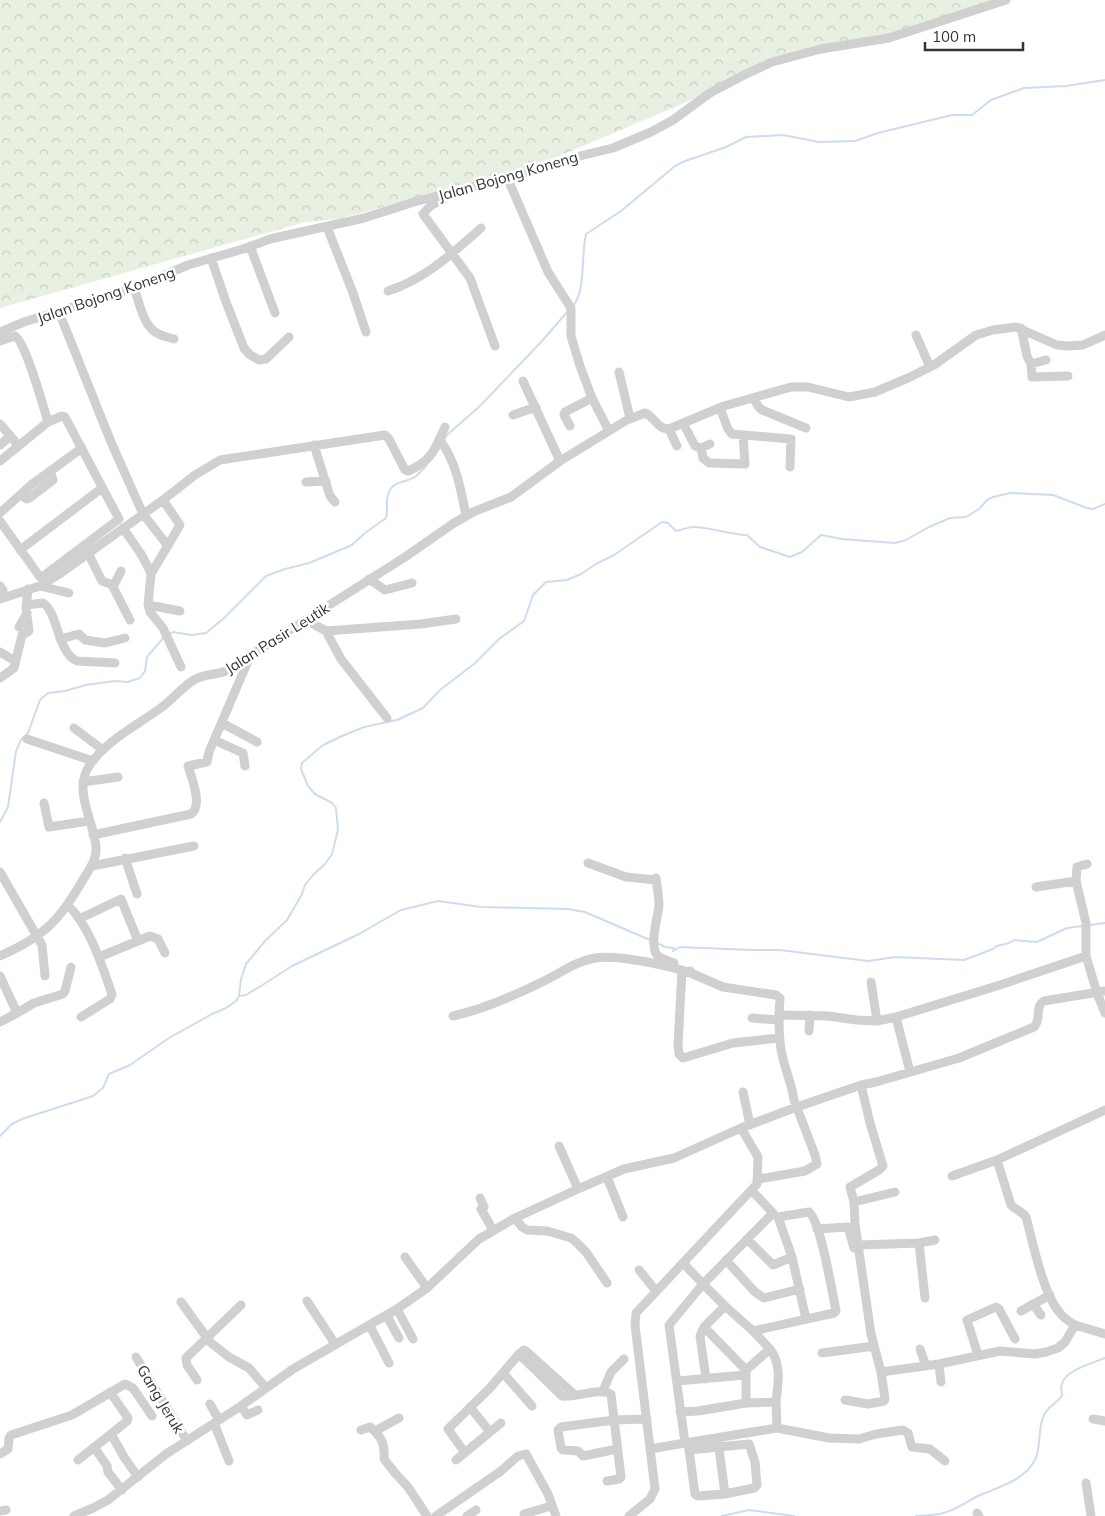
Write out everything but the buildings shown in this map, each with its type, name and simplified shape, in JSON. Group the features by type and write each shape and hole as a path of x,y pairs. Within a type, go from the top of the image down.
{"street":[{"name":"Jalan Bojong Koneng","path":"0,332 134,288 188,266 270,238 326,227 626,144 673,120 710,93 731,81 772,62 821,49 889,38 1006,0"},
{"path":"507,178 548,272 571,308 571,336 580,366 592,398 609,431"},
{"path":"468,188 463,195 434,203 423,214 470,278 495,346"},
{"path":"326,227 353,293 366,332"},
{"path":"388,291 422,276 452,254 481,228"},
{"path":"250,246 275,313"},
{"path":"211,258 244,348 249,354 259,360 266,359 289,338"},
{"path":"134,288 146,321 151,329 174,339"},
{"path":"59,312 111,442 143,514 168,546"},
{"path":"677,446 669,429 720,408 792,388 803,387 844,396 868,394 883,390 930,366 976,335 1010,327 1021,328 1057,345 1068,346 1083,345 1105,335"},
{"path":"1021,328 1027,356 1031,364 1032,376 1068,376"},
{"path":"916,335 930,366"},
{"path":"0,341 15,336 18,338 26,354 48,422"},
{"path":"1031,364 1046,360"},
{"path":"619,372 630,418"},
{"path":"523,381 560,461"},
{"path":"570,426 564,414 565,412 592,398"},
{"path":"754,399 762,410 806,428"},
{"path":"513,415 536,407"},
{"path":"720,408 729,431 735,435 792,440 790,467"},
{"name":"Jalan Pasir Leutik","path":"83,782 86,772 103,750 195,679 228,671 466,516 511,497 560,461 630,418 640,413 647,413 659,426 669,429"},
{"path":"0,461 48,422 62,416 65,417 121,524 141,554 151,574"},
{"path":"0,424 18,445"},
{"path":"683,424 695,446 701,448 710,444"},
{"path":"40,581 42,577 121,524 143,514 195,474 220,460 385,435 405,470 408,471 426,462 433,454 442,442 445,427"},
{"path":"701,448 706,462 745,464 743,435"},
{"path":"442,442 457,475 466,516"},
{"path":"314,445 330,496 335,502"},
{"path":"0,513 50,471 82,448"},
{"path":"306,482 326,481"},
{"path":"20,550 102,488"},
{"path":"163,500 180,525 151,574 148,605 150,612 163,628 181,667"},
{"path":"0,521 40,581 69,593"},
{"path":"1,592 28,589 40,581 58,575 88,553 121,524"},
{"path":"88,553 102,581 112,585"},
{"path":"121,571 112,585 130,620"},
{"path":"369,580 385,590 412,583"},
{"path":"0,678 14,668 22,635 30,631 27,609 28,589"},
{"path":"19,627 27,609 40,603 47,605 60,639 75,660 114,663"},
{"path":"148,605 180,611"},
{"path":"306,620 326,631 421,624 456,619"},
{"path":"326,631 340,659 387,718"},
{"path":"60,639 79,634 85,640 105,643 125,638"},
{"path":"0,652 15,661"},
{"path":"94,835 195,812 198,805 188,766 207,762 214,740 252,654"},
{"path":"222,723 257,742"},
{"path":"74,728 103,750"},
{"path":"28,739 93,761"},
{"path":"214,740 243,754 244,766"},
{"path":"0,956 37,936 56,921 68,905 92,866 96,849 85,805 83,782 118,777"},
{"path":"44,803 49,827 89,821"},
{"path":"92,866 125,858 194,846"},
{"path":"125,858 138,894"},
{"path":"588,863 626,877 656,879 659,892 654,950 659,956 689,970 693,974"},
{"path":"1087,864 1077,867 1076,882 1086,923 1086,956 1101,992 1105,1013"},
{"path":"0,872 43,947 45,976"},
{"path":"1036,887 1076,882"},
{"path":"81,918 121,899 138,941"},
{"path":"68,905 81,918 99,957 112,994 112,996 81,1017"},
{"path":"99,957 150,936 158,939 166,953"},
{"path":"752,1018 810,1015 877,1021 896,1018 1000,986 1086,956"},
{"path":"453,1016 488,1006 544,981 578,962 596,958 624,959 682,970 723,987 778,996 780,998 779,1038 782,1055 797,1107 817,1164 805,1171 759,1179"},
{"path":"0,1022 34,1003 63,994 72,967"},
{"path":"682,970 678,1046 679,1054 683,1058 733,1042 779,1038"},
{"path":"0,976 17,1013"},
{"path":"871,982 877,1021"},
{"path":"74,1516 94,1508 122,1490 166,1454 241,1406 293,1369 397,1309 427,1288 479,1239 515,1218 624,1170 674,1158 746,1126 797,1107 861,1085 959,1058 1034,1027 1039,1019 1038,1008 1042,1002 1101,992"},
{"path":"809,1031 810,1015"},
{"path":"896,1018 910,1072"},
{"path":"846,1400 868,1404 884,1401 885,1398 881,1372 871,1334 851,1185 883,1166 870,1124 861,1085"},
{"path":"629,1516 650,1498 655,1489 635,1318 639,1309 757,1184 759,1179 758,1157 746,1126 743,1092"},
{"path":"952,1176 996,1160 1105,1110"},
{"path":"559,1146 578,1189"},
{"path":"996,1160 1012,1204 1026,1217 1037,1261 1050,1295 1060,1314 1075,1325 1105,1334"},
{"path":"607,1177 622,1216"},
{"path":"752,1191 776,1215 792,1257 806,1319"},
{"path":"854,1202 895,1192"},
{"path":"480,1198 486,1207 481,1209 493,1230"},
{"path":"718,1442 749,1444 755,1462 757,1484 755,1487 725,1494 696,1495 680,1412 669,1325 726,1260 747,1239 776,1215 809,1212 814,1219 820,1238 836,1311 828,1316 806,1319 753,1332"},
{"path":"515,1218 524,1229 547,1231 571,1238 586,1252 608,1283"},
{"path":"817,1229 848,1228 856,1259"},
{"path":"747,1239 772,1265 792,1257"},
{"path":"859,1245 918,1243 935,1240"},
{"path":"918,1243 925,1298"},
{"path":"405,1257 427,1288"},
{"path":"726,1260 755,1292 764,1298 800,1289"},
{"path":"683,1263 770,1349 774,1356 778,1367 777,1428"},
{"path":"639,1270 656,1291"},
{"path":"1021,1311 1050,1295"},
{"path":"307,1301 335,1344"},
{"path":"181,1302 206,1337 229,1357 252,1371 266,1388"},
{"path":"1033,1304 1041,1315"},
{"path":"197,1380 187,1365 186,1360 206,1337 241,1305"},
{"path":"706,1378 700,1336 704,1327 725,1306"},
{"path":"978,1355 966,1320 996,1307 999,1309 1015,1340"},
{"path":"397,1309 412,1339"},
{"path":"386,1316 399,1338"},
{"path":"881,1372 939,1364 1005,1350 1035,1354 1046,1352 1058,1348 1066,1342 1075,1325"},
{"path":"370,1326 389,1363"},
{"path":"704,1327 746,1372 746,1403"},
{"path":"822,1353 874,1346"},
{"path":"676,1381 746,1372 770,1349"},
{"path":"920,1349 926,1366"},
{"path":"465,1454 448,1429 490,1388 519,1354 560,1394 565,1396 603,1391 612,1394 621,1476 619,1480 607,1481"},
{"name":"Gang Jeruk","path":"136,1357 187,1441"},
{"path":"603,1391 611,1372 624,1359"},
{"path":"939,1364 941,1382"},
{"path":"503,1372 532,1406"},
{"path":"0,1454 8,1449 11,1435 72,1415 120,1386 129,1385 133,1388 152,1416"},
{"path":"78,1460 128,1418 110,1392"},
{"path":"680,1412 746,1403 776,1402"},
{"path":"210,1404 229,1461"},
{"path":"241,1406 247,1415 258,1410"},
{"path":"470,1407 490,1432"},
{"path":"375,1431 399,1418"},
{"path":"617,1449 583,1456 578,1451 563,1450 558,1430 561,1427 614,1420 647,1419"},
{"path":"1093,1419 1105,1421"},
{"path":"456,1460 501,1423"},
{"path":"361,1430 370,1427 375,1431 385,1446 384,1459 408,1486 427,1516"},
{"path":"650,1448 718,1442 777,1428 829,1438 859,1439 903,1430 908,1433 912,1447 930,1449 946,1461"},
{"path":"111,1434 138,1477"},
{"path":"718,1442 725,1494"},
{"path":"94,1447 107,1466 108,1472 122,1490"},
{"path":"442,1514 501,1471 518,1456 526,1454 548,1494 556,1516"},
{"path":"1086,1483 1091,1516"},
{"path":"524,1514 552,1506"},
{"path":"467,1516 476,1510"}],"green space":[{"path":"0,0 1005,0 906,33 805,52 531,168 337,219 305,222 0,308"}],"waterway":[{"path":"573,306 582,282 586,234 621,211 675,166 685,161 726,147 746,137 783,135 819,142 855,141 878,133 952,115 972,115 991,100 1024,88 1066,86 1105,80"},
{"path":"444,441 446,436 480,406 568,311"},
{"path":"168,635 173,632 191,635 206,633 223,619 266,576 309,563 352,545 386,518 387,497 392,487 415,477 427,465"},
{"path":"0,1136 12,1124 22,1119 93,1096 103,1088 109,1074 130,1065 169,1038 236,1001 239,996 241,979 246,964 265,941 287,920 305,885 332,854 338,830 336,808 332,803 315,794 308,786 301,769 302,763 323,745 342,736 364,727 397,720 423,708 440,690 474,664 499,639 524,621 533,595 546,582 567,580 581,574 614,555 662,522 668,523 676,531 693,527 747,535 760,547 790,557 802,552 821,535 842,539 895,543 906,540 950,518 966,517 979,509 987,500 1010,493 1053,495 1093,509 1105,504"},
{"path":"0,822 8,807 16,751 21,740 28,733 40,700 48,693 114,681 127,682 140,678 145,671 147,657 164,637"},
{"path":"240,996 246,995 292,966 359,934 401,910 438,901 481,907 568,909 585,912 650,940"},
{"path":"1090,925 1105,923"},
{"path":"657,943 665,947 674,948 673,951 680,947 780,950 868,961 895,957 964,960 1014,940 1037,942 1067,928 1083,926"},
{"path":"916,1516 948,1512 1010,1482 1024,1473 1035,1460 1042,1420 1048,1409 1062,1396 1061,1387 1064,1379 1074,1371 1105,1358"},
{"path":"722,1516 749,1510 794,1516"}]}
